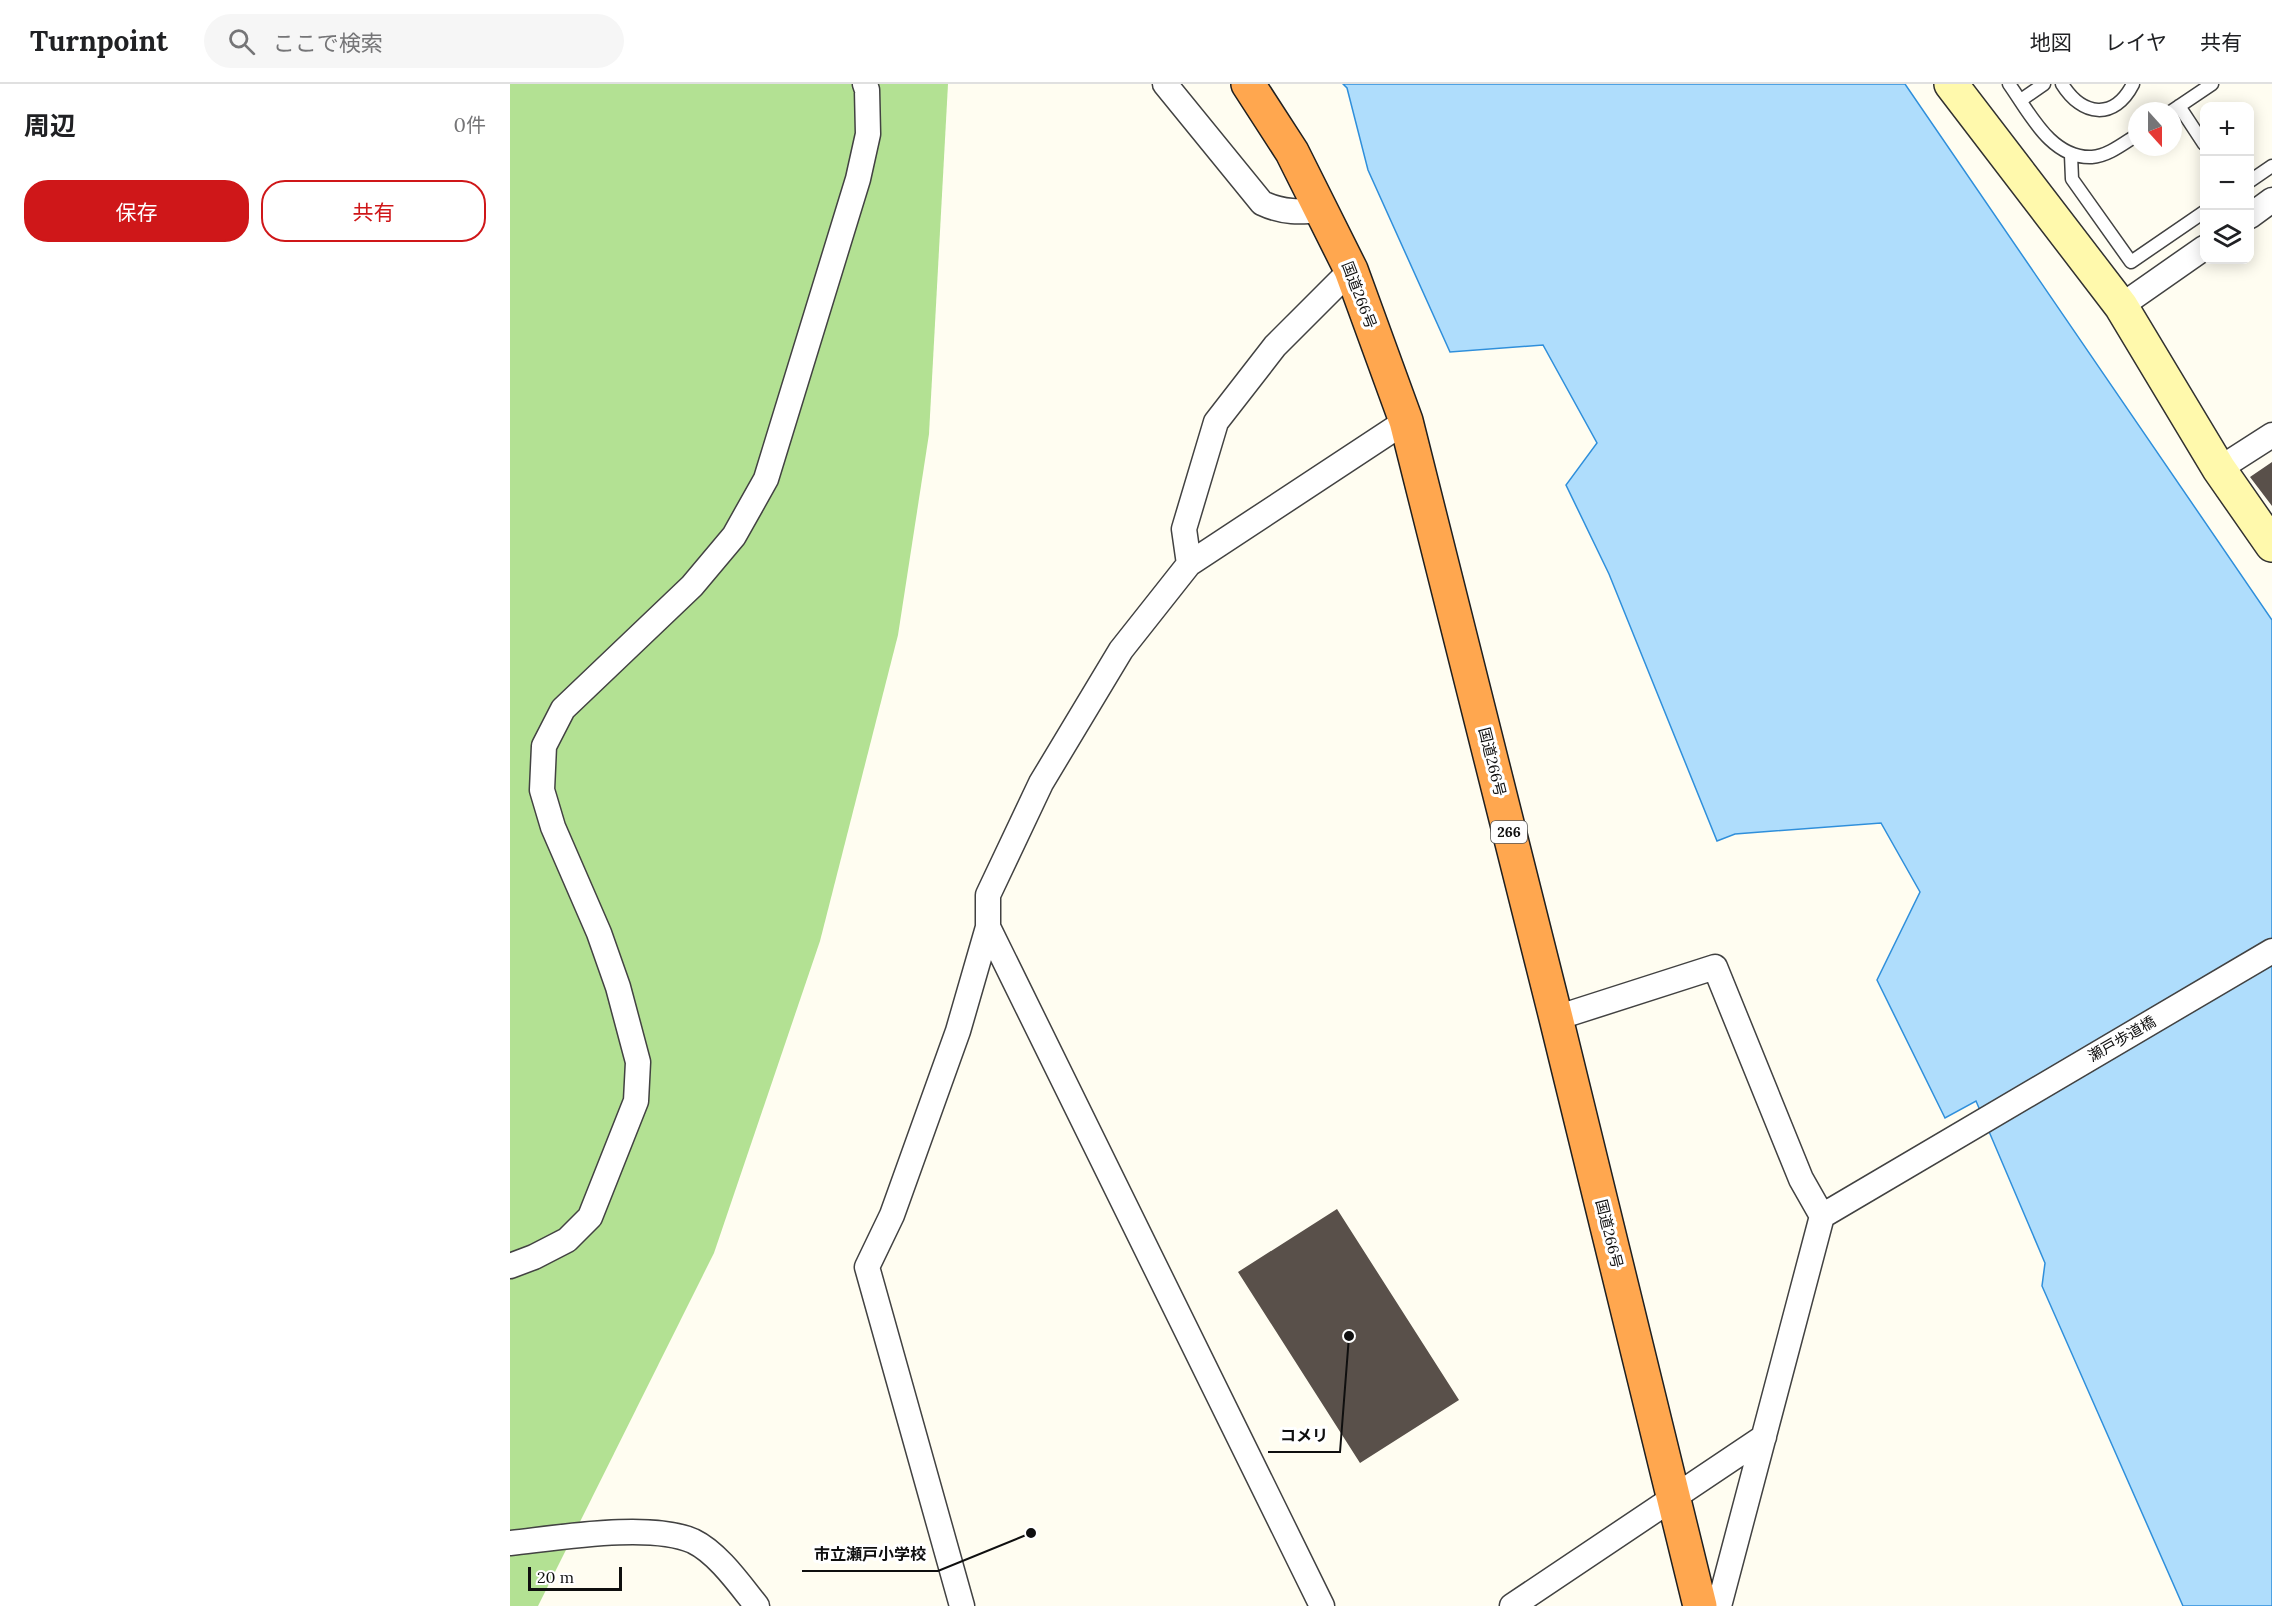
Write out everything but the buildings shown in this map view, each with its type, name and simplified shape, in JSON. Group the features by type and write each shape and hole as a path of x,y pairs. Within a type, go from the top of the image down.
{"highway":[{"name":"国道266号","path":"1248,84 1292,152 1351,270 1406,421 1556,1018 1700,1606"}],"street":[{"path":"510,1266 567,1240 590,1217 636,1101 638,1062 618,987 599,933 553,827 542,790 544,746 563,709 692,586 734,536 766,479 858,179 868,134 867,90 864,84"},
{"path":"1165,84 1262,203 1278,211 1298,213 1322,210"},
{"path":"1951,84 2121,306 2219,469 2272,545"},
{"path":"2254,213 2272,200"},
{"path":"2121,306 2200,251"},
{"path":"1189,564 1184,529 1216,422 1275,346 1351,270"},
{"path":"962,1606 867,1267 892,1215 958,1031 988,927 988,895 1041,783 1120,650 1189,564 1406,421"},
{"path":"2219,469 2272,435"},
{"path":"988,927 1322,1606"},
{"name":"瀬戸歩道橋","path":"1822,1216 2272,951"},
{"path":"1556,1018 1715,967 1801,1179 1822,1216 1719,1606"},
{"path":"1512,1606 1764,1437"},
{"path":"510,1543 615,1532 660,1534 693,1541 725,1565 757,1606"}],"lane":[{"path":"2009,84 2051,142 2071,155 2093,157 2118,148 2128,141"},
{"path":"2021,100 2044,84"},
{"path":"2062,84 2070,97 2080,105 2095,111 2111,108 2123,100 2133,84"},
{"path":"2182,105 2212,84"},
{"path":"2182,116 2200,138"},
{"path":"2071,155 2072,179 2131,262 2200,215"},
{"path":"2254,178 2272,166"}],"green space":[{"path":"510,84 948,84 929,434 898,635 820,941 714,1253 538,1606 510,1606"}],"water":[{"path":"1343,84 1905,84 2272,620 2272,1606 2183,1606 2042,1286 2045,1263 1976,1101 1945,1118 1877,980 1920,892 1881,823 1735,834 1717,841 1609,574 1566,485 1597,443 1543,345 1450,352 1368,170 1347,88"}],"place":[{"name":"コメリ","path":"1349,1336"},
{"name":"市立瀬戸小学校","path":"1031,1533"}]}
